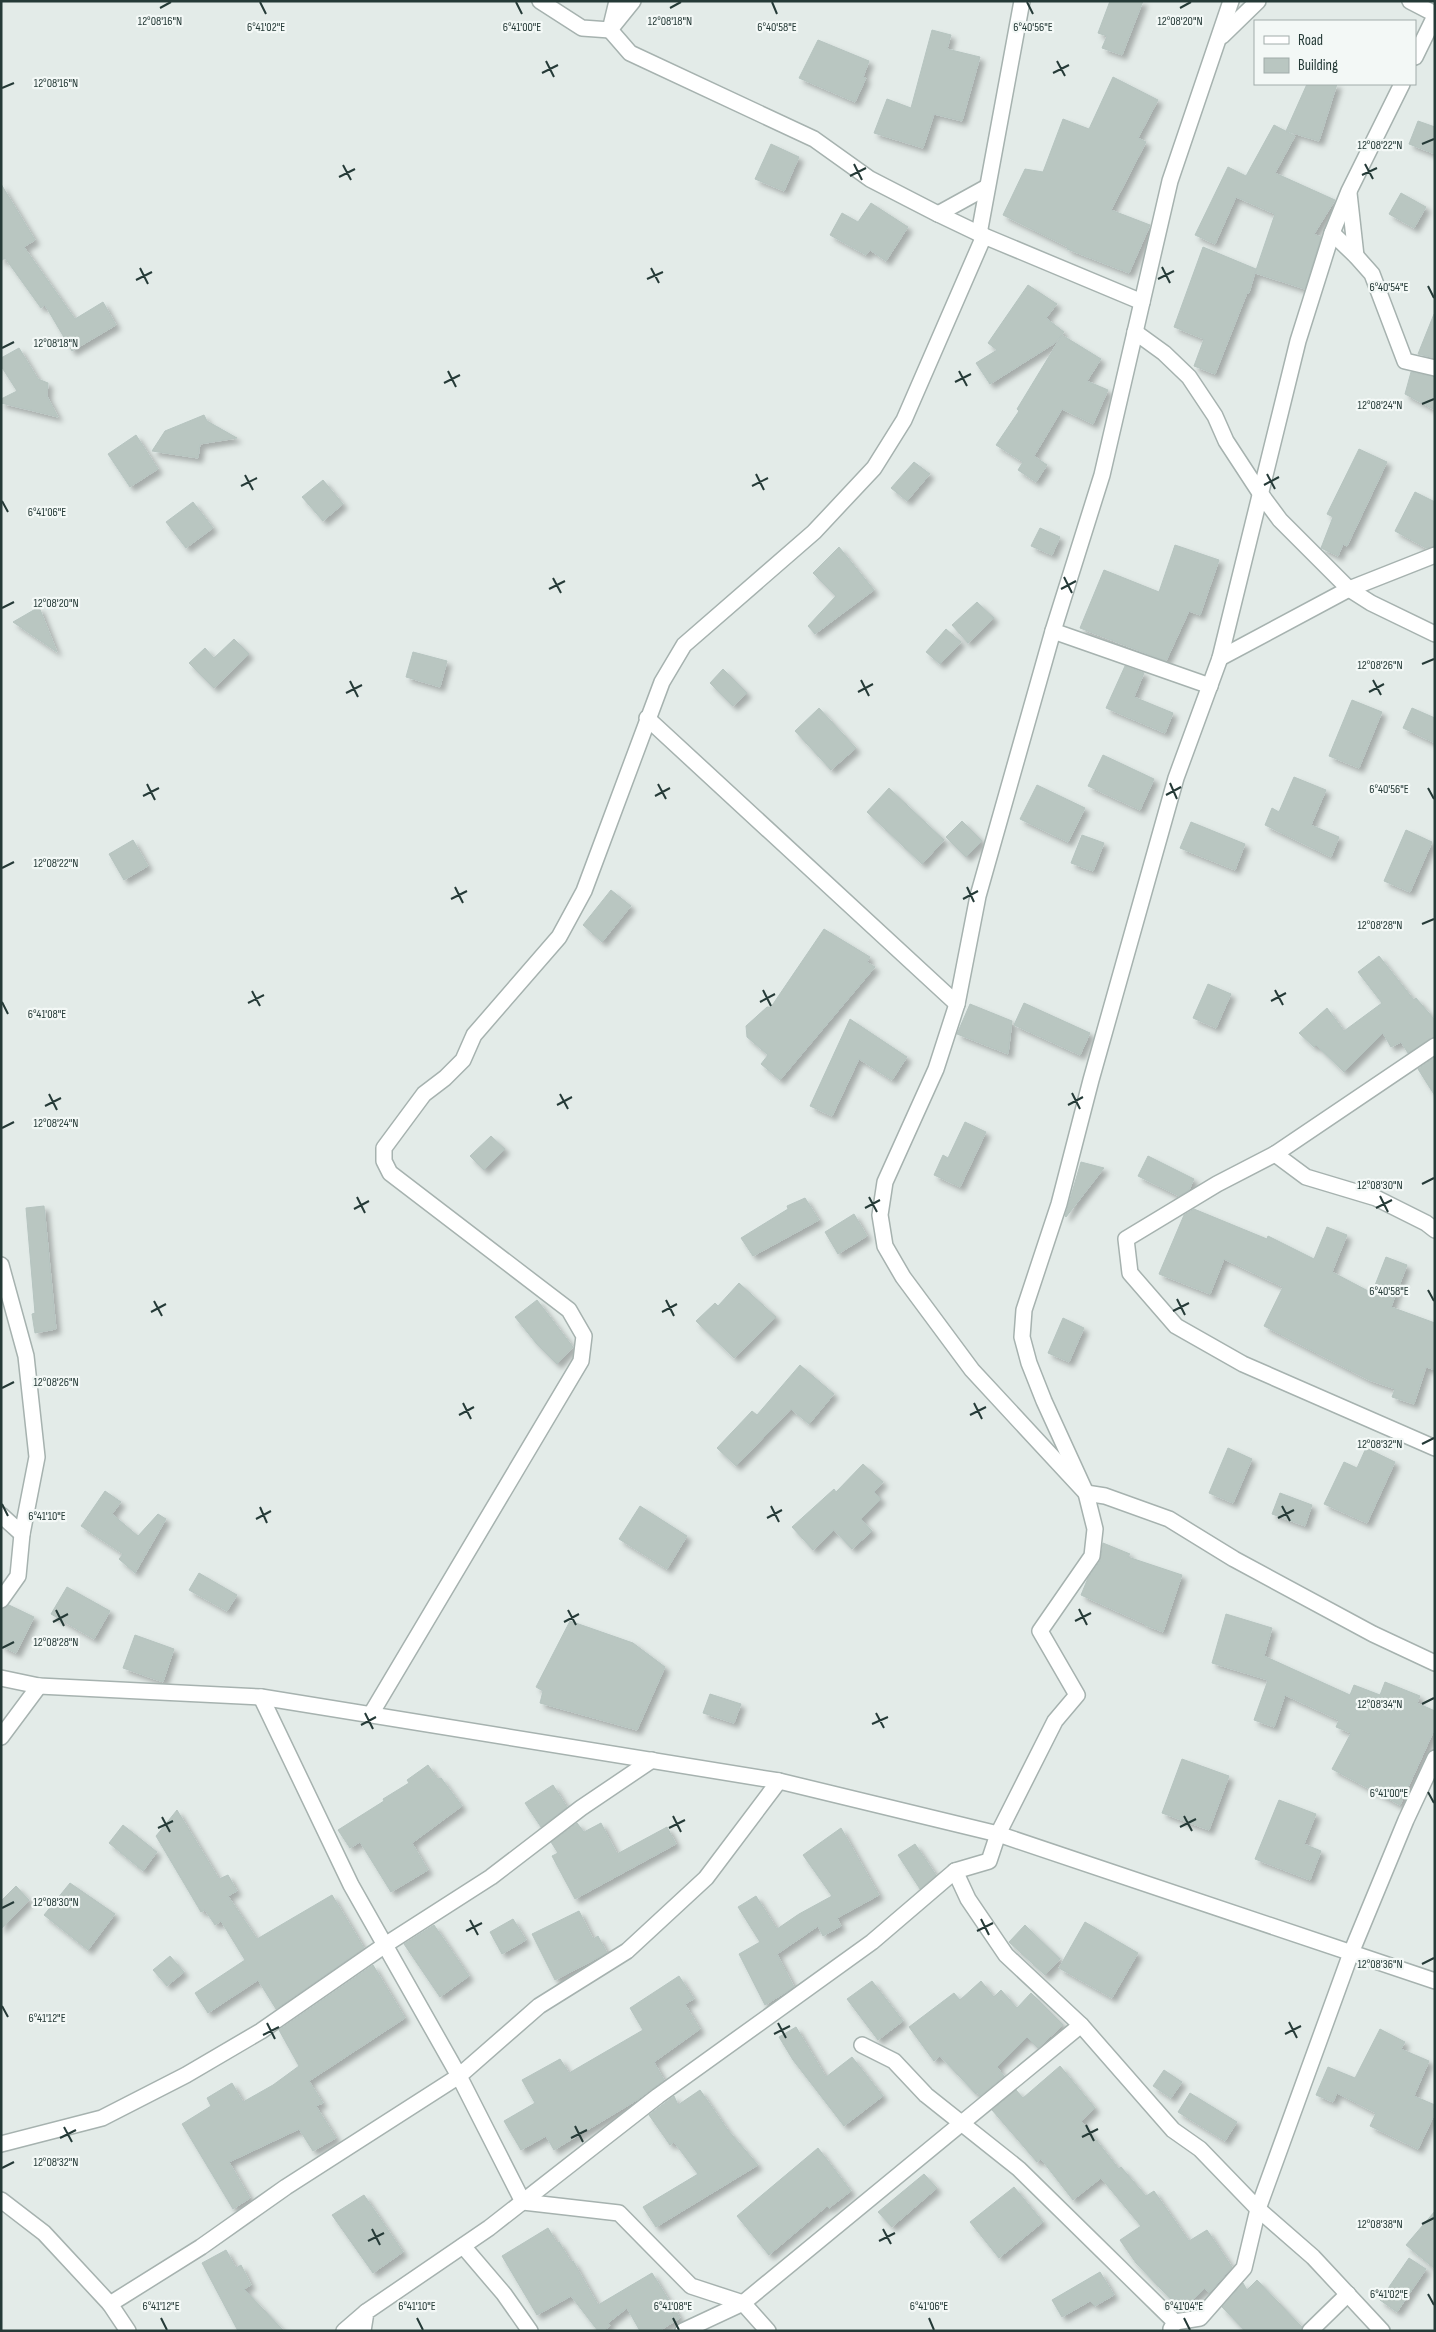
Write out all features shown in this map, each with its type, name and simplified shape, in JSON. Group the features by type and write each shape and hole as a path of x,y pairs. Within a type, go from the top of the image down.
{"street":[{"path":"540,1 582,28 610,30 630,53 814,139 870,179 938,214 981,235 1142,302"},
{"path":"610,30 617,1"},
{"path":"610,30 633,1"},
{"path":"371,1714 581,1361 584,1336 569,1310 390,1173 384,1161 384,1148 424,1094 445,1078 463,1060 474,1036 559,937 584,891 662,682 684,645 814,532 874,468 904,420 981,235 987,187 1022,1"},
{"path":"1231,1 1170,182 1102,475 1053,632 978,896 957,1004 936,1069 885,1182 880,1215 884,1246 903,1277 972,1370 1086,1493 1105,1496 1169,1519 1243,1563 1373,1634 1435,1663"},
{"path":"1220,37 1258,1"},
{"path":"1410,1 1435,15 1416,55"},
{"path":"344,2331 366,2312 463,2246 523,2202 658,2096 872,1942 955,1871 989,1862 998,1834 1055,1720 1077,1695 1040,1631 1092,1556 1095,1529 1086,1493 1044,1401 1029,1363 1022,1337 1024,1310 1059,1204 1176,778 1220,658 1298,341 1332,233 1349,191 1402,85"},
{"path":"938,214 987,187"},
{"path":"1349,191 1356,256"},
{"path":"1332,233 1372,274 1406,361 1435,368"},
{"path":"1135,332 1164,353 1189,377 1215,416 1226,441 1280,520 1349,589 1372,603 1435,634"},
{"path":"1220,658 1349,589 1435,554"},
{"path":"1053,632 1210,686"},
{"path":"648,718 957,1004"},
{"path":"1435,1046 1275,1154 1217,1184 1126,1239 1130,1273 1176,1326 1243,1364 1435,1448"},
{"path":"1275,1154 1306,1177 1376,1198 1426,1223 1435,1230"},
{"path":"1,1265 26,1356 37,1457 22,1534 18,1576 1,1600"},
{"path":"1,1515 22,1534"},
{"path":"1,1678 39,1686 262,1697 779,1781 998,1834 1435,1981"},
{"path":"1,1737 39,1686"},
{"path":"262,1697 351,1885 459,2076 523,2202"},
{"path":"862,2045 894,2061 926,2095 1019,2169 1172,2326 1200,2318 1244,2268 1258,2209 1351,1953 1406,1820 1435,1758"},
{"path":"1,2144 102,2118 186,2076 261,2031 385,1945 492,1877 581,1808 652,1760"},
{"path":"110,2304 201,2248 286,2187 459,2076 539,2006 627,1951 706,1878 779,1781"},
{"path":"955,1871 968,1899 1006,1956 1081,2025 1173,2130 1200,2149 1258,2209 1313,2257 1382,2331"},
{"path":"683,2331 743,2303 1081,2025"},
{"path":"1,2200 44,2233 110,2304 128,2331"},
{"path":"523,2202 619,2213 691,2286 743,2303 768,2331"},
{"path":"463,2246 504,2294 530,2331"},
{"path":"1310,2331 1348,2294"},
{"path":"363,2331 366,2312"}],"building":[{"path":"1110,1 1143,1 1122,55 1102,48 1107,36 1098,33"},
{"path":"932,30 951,35 947,49 980,57 962,121 934,114 923,148 874,133 887,99 911,108"},
{"path":"818,40 869,61 863,77 866,78 855,102 799,78"},
{"path":"1113,77 1158,100 1138,138 1146,142 1111,210 1150,225 1129,273 1067,249 1068,247 1003,215 1025,169 1043,172 1063,119 1089,129"},
{"path":"1307,85 1337,85 1319,141 1286,131"},
{"path":"1418,121 1435,127 1435,154 1409,144"},
{"path":"1274,125 1295,136 1275,173 1335,200 1314,234 1321,237 1305,289 1255,273 1275,214 1236,197 1215,244 1195,235 1228,167 1246,176"},
{"path":"771,144 799,157 784,191 755,179"},
{"path":"1,184 35,240 24,247 75,319 103,302 116,325 72,351 45,305 41,308 5,258 1,261"},
{"path":"1401,193 1426,207 1414,228 1389,214"},
{"path":"871,203 908,227 886,261 870,250 866,255 830,235 842,213 858,222"},
{"path":"1203,247 1256,269 1249,293 1247,293 1215,374 1194,366 1204,339 1174,327"},
{"path":"1028,285 1057,304 1046,318 1064,332 1055,343 990,384 976,363 997,350 988,343"},
{"path":"1435,314 1435,358 1418,354"},
{"path":"1062,335 1101,359 1087,381 1108,390 1093,424 1062,409 1034,456 1047,465 1036,482 1018,470 1023,462 996,445 1019,411 1017,409"},
{"path":"19,348 38,379 48,383 47,396 58,417 1,403 1,399 17,391 1,366 1,358"},
{"path":"1411,372 1435,377 1435,410 1405,394"},
{"path":"204,415 207,421 237,438 200,444 198,458 152,451 165,431"},
{"path":"136,435 158,469 130,487 108,454"},
{"path":"1359,449 1387,462 1347,546 1343,544 1338,556 1321,548 1333,517 1327,514"},
{"path":"914,462 930,474 907,501 891,488"},
{"path":"323,480 343,504 323,521 302,497"},
{"path":"1415,492 1435,502 1435,546 1426,548 1395,531"},
{"path":"193,502 213,528 186,548 166,522"},
{"path":"1040,528 1060,537 1052,555 1031,546"},
{"path":"1175,545 1219,560 1200,615 1189,611 1166,661 1080,628 1104,570 1159,592"},
{"path":"839,547 874,590 815,634 808,626 836,596 813,573"},
{"path":"977,602 994,618 968,643 952,625"},
{"path":"39,607 57,652 13,622"},
{"path":"946,629 961,642 940,664 926,652"},
{"path":"234,639 249,654 214,688 189,663 205,648 214,658"},
{"path":"413,652 447,661 440,687 406,677"},
{"path":"1125,666 1144,673 1134,697 1173,713 1165,733 1106,708"},
{"path":"723,669 747,693 733,706 710,683"},
{"path":"1352,700 1382,712 1359,768 1329,756"},
{"path":"819,708 856,748 831,770 795,731"},
{"path":"1412,708 1435,718 1435,743 1403,728"},
{"path":"1103,755 1154,779 1140,810 1088,786"},
{"path":"1294,777 1326,790 1311,825 1339,837 1331,857 1265,825 1272,808 1279,812"},
{"path":"1037,785 1085,808 1068,842 1020,819"},
{"path":"889,788 944,840 922,864 867,812"},
{"path":"962,821 982,841 966,857 946,837"},
{"path":"1191,822 1245,844 1235,870 1180,848"},
{"path":"1406,830 1432,842 1410,892 1384,881"},
{"path":"1082,835 1104,843 1093,871 1071,863"},
{"path":"133,840 148,866 124,880 109,854"},
{"path":"611,890 631,906 602,942 583,925"},
{"path":"824,929 870,957 867,962 875,967 780,1080 761,1064 768,1055 747,1037 746,1026 767,1007 771,1007"},
{"path":"1379,956 1414,1000 1416,998 1435,1020 1435,1037 1408,1053 1401,1042 1391,1047 1383,1033 1344,1072 1316,1045 1314,1047 1299,1033 1327,1008 1344,1031 1382,1003 1358,972"},
{"path":"1208,984 1231,994 1216,1028 1193,1018"},
{"path":"1024,1003 1090,1033 1080,1055 1014,1025"},
{"path":"970,1004 1012,1021 1008,1054 957,1034"},
{"path":"850,1019 907,1057 892,1080 859,1059 832,1116 810,1106"},
{"path":"1435,1057 1435,1096 1418,1069"},
{"path":"965,1122 986,1132 960,1187 934,1175 943,1155 948,1158"},
{"path":"491,1136 505,1149 484,1170 470,1156"},
{"path":"1148,1156 1194,1179 1189,1190 1179,1196 1138,1176"},
{"path":"1081,1162 1104,1168 1066,1217 1065,1216"},
{"path":"805,1198 819,1220 753,1256 741,1238 788,1209 787,1206"},
{"path":"44,1206 56,1329 35,1333 32,1314 35,1313 26,1208"},
{"path":"1194,1209 1267,1239 1268,1236 1314,1259 1327,1227 1347,1235 1332,1272 1372,1293 1386,1257 1407,1265 1391,1307 1435,1323 1435,1370 1426,1367 1414,1404 1392,1397 1395,1389 1369,1380 1264,1326 1283,1287 1224,1259 1210,1294 1159,1274 1184,1215"},
{"path":"854,1214 867,1236 838,1254 825,1232"},
{"path":"739,1283 776,1317 734,1358 696,1321 715,1303 718,1306"},
{"path":"537,1300 573,1347 557,1364 536,1343 515,1317"},
{"path":"1063,1318 1084,1328 1069,1362 1048,1353"},
{"path":"800,1365 834,1394 809,1424 791,1409 736,1466 717,1448 752,1411 757,1415"},
{"path":"1228,1448 1252,1459 1233,1503 1209,1493"},
{"path":"1366,1448 1395,1462 1367,1523 1324,1504 1344,1462 1357,1468"},
{"path":"863,1464 883,1482 874,1492 881,1499 861,1519 872,1531 852,1549 834,1530 813,1550 792,1527 834,1489 836,1492"},
{"path":"105,1491 121,1502 112,1514 138,1536 158,1514 166,1519 135,1573 119,1559 123,1554 81,1526"},
{"path":"1280,1493 1312,1505 1305,1526 1272,1514"},
{"path":"640,1506 687,1536 667,1569 619,1539"},
{"path":"1103,1543 1130,1554 1128,1557 1182,1575 1163,1632 1081,1595 1088,1578 1100,1561"},
{"path":"199,1573 237,1595 227,1611 189,1590"},
{"path":"67,1587 110,1611 94,1639 51,1614"},
{"path":"9,1605 34,1617 16,1653 1,1646 1,1609"},
{"path":"1226,1614 1272,1628 1264,1656 1350,1695 1354,1685 1380,1695 1385,1682 1420,1696 1417,1703 1435,1711 1435,1728 1400,1805 1332,1769 1351,1733 1336,1727 1339,1720 1285,1695 1274,1727 1254,1720 1268,1680 1212,1663"},
{"path":"570,1621 633,1643 665,1667 637,1730 540,1703 543,1691 536,1687"},
{"path":"135,1635 174,1649 163,1682 123,1668"},
{"path":"710,1694 741,1704 734,1723 703,1713"},
{"path":"1182,1759 1229,1776 1209,1830 1162,1813"},
{"path":"428,1765 438,1779 441,1778 462,1806 412,1843 428,1870 391,1892 360,1842 350,1848 338,1830 409,1783 407,1780"},
{"path":"553,1785 567,1807 541,1827 525,1803"},
{"path":"1279,1800 1316,1814 1304,1844 1321,1851 1310,1880 1255,1859"},
{"path":"177,1810 219,1879 228,1875 237,1891 228,1896 257,1939 332,1895 364,1948 276,2009 258,1980 208,2013 195,1993 245,1960 221,1921 215,1925 205,1910 201,1912 156,1836"},
{"path":"577,1823 584,1832 601,1823 617,1854 667,1827 676,1844 575,1899 552,1856 558,1853 551,1842"},
{"path":"123,1825 157,1852 143,1871 109,1843"},
{"path":"841,1828 879,1895 837,1918 841,1926 823,1936 818,1926 777,1954 794,1987 765,2005 739,1954 760,1942 738,1907 756,1896 777,1929 799,1914 832,1896 803,1855"},
{"path":"915,1844 936,1875 920,1889 898,1855"},
{"path":"70,1883 115,1914 88,1950 44,1915"},
{"path":"16,1886 29,1900 1,1929 1,1901"},
{"path":"579,1911 593,1939 598,1936 607,1953 555,1980 532,1934"},
{"path":"513,1919 526,1940 502,1954 490,1932"},
{"path":"1085,1922 1138,1953 1112,1998 1059,1968"},
{"path":"434,1925 469,1976 440,1997 404,1944"},
{"path":"1025,1925 1060,1959 1045,1975 1009,1942"},
{"path":"170,1956 184,1972 167,1986 153,1970"},
{"path":"373,1965 405,2018 309,2081 323,2103 316,2106 336,2138 313,2151 299,2129 229,2162 250,2198 233,2209 182,2124 211,2106 207,2098 232,2083 243,2102 273,2085 299,2066 279,2030"},
{"path":"679,1976 694,1999 685,2004 700,2029 654,2062 664,2080 637,2100 554,2150 546,2136 521,2150 504,2121 535,2103 522,2080 560,2059 569,2073 643,2030 630,2008"},
{"path":"872,1981 903,2021 878,2040 847,1999"},
{"path":"981,1981 994,1997 1001,1990 1017,2008 1031,1993 1063,2025 1038,2048 1027,2037 997,2067 1004,2076 980,2096 940,2056 934,2061 909,2027 954,1993 960,2000"},
{"path":"796,2027 826,2077 852,2057 883,2096 844,2126 793,2060 779,2037"},
{"path":"1380,2029 1405,2042 1401,2049 1429,2061 1414,2096 1435,2105 1435,2113 1418,2149 1370,2126 1376,2113 1337,2093 1333,2102 1316,2095 1328,2067 1355,2078"},
{"path":"1060,2066 1095,2108 1081,2121 1119,2169 1121,2167 1146,2196 1154,2191 1189,2241 1207,2230 1232,2267 1209,2293 1205,2288 1182,2311 1136,2263 1120,2240 1141,2226 1101,2178 1073,2200 1041,2159 1037,2162 992,2110 1016,2090 1023,2098"},
{"path":"1164,2070 1182,2082 1171,2098 1153,2086"},
{"path":"700,2090 727,2129 758,2165 656,2227 643,2207 698,2174 674,2142 670,2145 649,2115 674,2096 678,2105"},
{"path":"1190,2093 1237,2122 1225,2141 1178,2112"},
{"path":"818,2148 851,2191 829,2208 827,2206 769,2255 737,2216"},
{"path":"924,2174 937,2188 892,2227 878,2212"},
{"path":"1014,2187 1043,2222 999,2258 970,2222"},
{"path":"364,2195 403,2252 373,2273 332,2215"},
{"path":"1435,2211 1435,2269 1406,2245"},
{"path":"548,2228 571,2262 573,2261 598,2305 652,2273 680,2318 659,2331 640,2331 627,2308 608,2323 610,2326 603,2331 598,2331 571,2296 537,2315 502,2256"},
{"path":"226,2250 236,2268 241,2265 251,2285 244,2289 284,2331 238,2331 202,2263"},
{"path":"1409,2258 1426,2269 1397,2312 1380,2300"},
{"path":"1100,2272 1114,2295 1095,2306 1090,2301 1062,2317 1052,2300"},
{"path":"1257,2280 1302,2327 1301,2331 1245,2331 1222,2307 1243,2283 1247,2290"}]}
